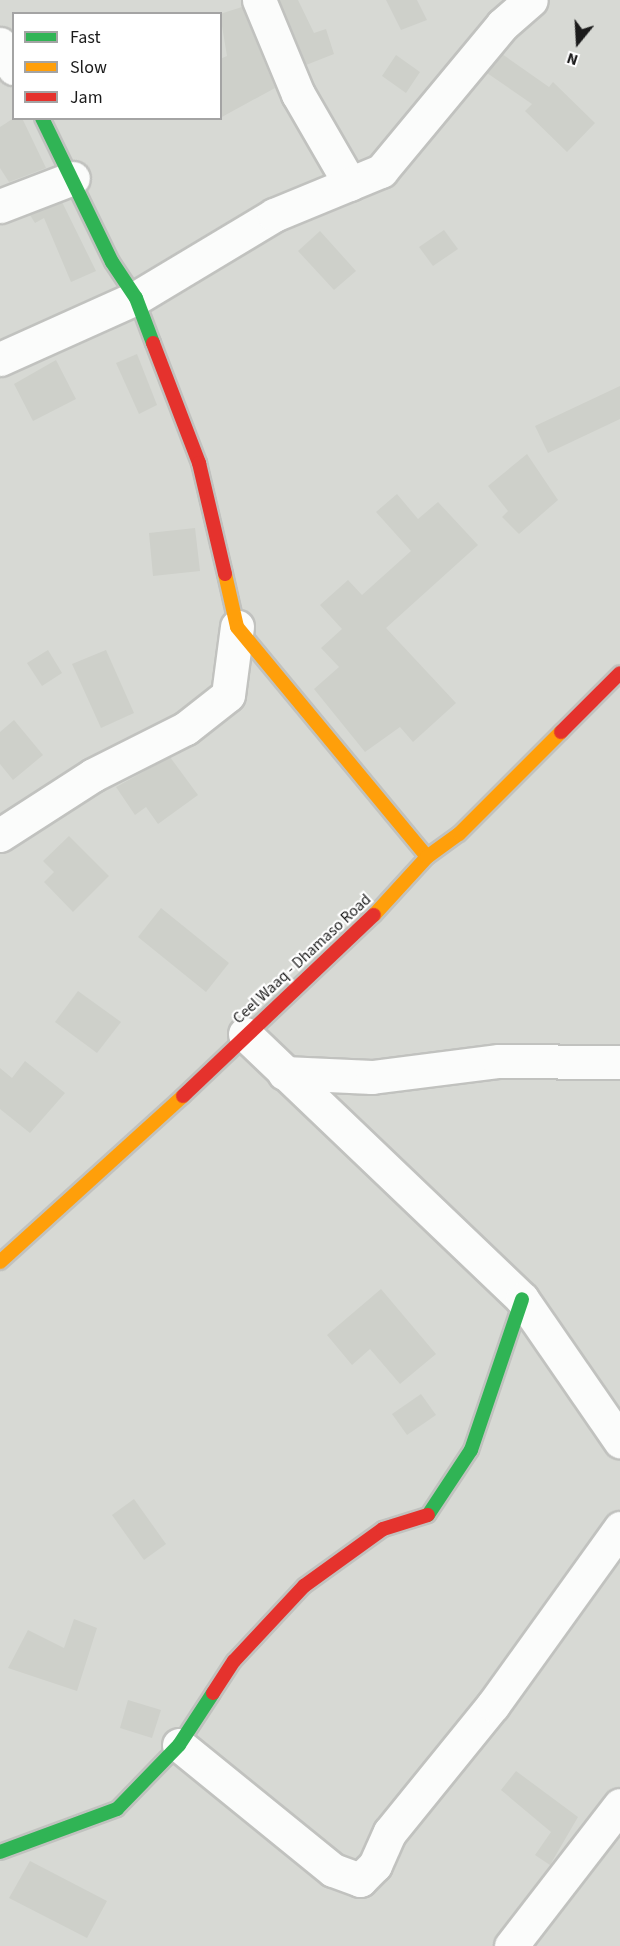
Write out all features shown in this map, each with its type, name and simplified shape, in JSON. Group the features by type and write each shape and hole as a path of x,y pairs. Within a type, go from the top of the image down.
{"street":[{"path":"259,0 298,94 350,184"},
{"path":"0,359 136,298 274,215 381,171 502,25 531,0"},
{"path":"0,44 12,65"},
{"path":"0,835 93,775 186,728 228,695 237,627 199,463 136,298 112,262 43,120"},
{"path":"0,206 73,178"},
{"path":"237,627 427,857"},
{"name":"Ceel Waaq - Dhamaso Road","path":"0,1262 89,1185 245,1034 389,901 427,857 459,834 620,674"},
{"path":"245,1034 522,1299 620,1441"},
{"path":"284,1073 372,1077 499,1061 620,1062"},
{"path":"0,1852 117,1809 140,1790 179,1745 234,1660 304,1586 383,1529 433,1513 471,1450 522,1299"},
{"path":"179,1745 333,1870 360,1880 375,1865 390,1832 493,1705 620,1528"},
{"path":"511,1946 620,1805"}],"shaded area":[{"path":"0,0 620,0 620,1946 0,1946"}],"building":[{"path":"279,0 298,0 314,33 326,29 334,54 306,65"},
{"path":"386,0 417,0 427,20 401,30"},
{"path":"242,7 275,88 222,117 222,58 227,56 222,13"},
{"path":"502,54 549,87 553,82 595,123 567,152 525,111 532,104 487,73"},
{"path":"396,55 420,72 406,93 382,76"},
{"path":"12,119 23,120 46,168 9,182 0,168 0,127"},
{"path":"62,202 96,271 71,282 44,218 35,223 30,215"},
{"path":"444,230 458,249 433,266 419,247"},
{"path":"320,231 356,271 334,290 298,251"},
{"path":"137,354 157,405 139,414 116,363"},
{"path":"56,360 76,399 33,421 14,384"},
{"path":"620,386 620,419 548,453 535,426"},
{"path":"527,454 558,500 519,534 502,517 508,511 488,486"},
{"path":"397,494 418,519 438,502 478,545 386,628 456,703 413,742 400,727 365,752 314,689 339,667 321,648 342,629 320,605 348,580 362,595 411,551 376,512"},
{"path":"195,528 200,571 153,576 149,533"},
{"path":"48,650 62,673 42,686 27,663"},
{"path":"106,650 134,713 101,728 72,664"},
{"path":"14,720 43,755 13,780 0,764 0,732"},
{"path":"170,757 198,795 158,824 146,807 135,815 116,787"},
{"path":"69,836 109,876 73,912 44,882 54,872 43,861"},
{"path":"161,908 229,963 206,992 138,937"},
{"path":"78,991 121,1022 97,1053 55,1022"},
{"path":"25,1061 65,1093 30,1133 0,1109 0,1068 12,1078"},
{"path":"381,1289 436,1354 400,1384 370,1349 352,1365 327,1335"},
{"path":"421,1394 436,1415 407,1435 392,1414"},
{"path":"134,1499 166,1544 144,1560 112,1515"},
{"path":"74,1619 97,1628 77,1691 8,1668 28,1630 64,1648"},
{"path":"128,1700 161,1710 152,1738 120,1728"},
{"path":"516,1771 578,1817 550,1865 535,1855 551,1832 501,1790"},
{"path":"30,1861 107,1901 87,1938 9,1898"}],"traffic: fast":[{"path":"43,120 112,262 136,298 153,343"},
{"path":"428,1515 471,1450 522,1299"},
{"path":"0,1852 117,1809 179,1745 213,1693"}],"traffic: slow":[{"path":"225,574 237,627 427,857"},
{"path":"374,915 427,857 459,834 561,732"},
{"path":"0,1262 183,1096"}],"traffic: jam":[{"path":"153,343 199,463 225,574"},
{"path":"561,732 620,673"},
{"path":"183,1096 374,915"},
{"path":"213,1693 234,1661 304,1586 383,1529 428,1515"}]}
